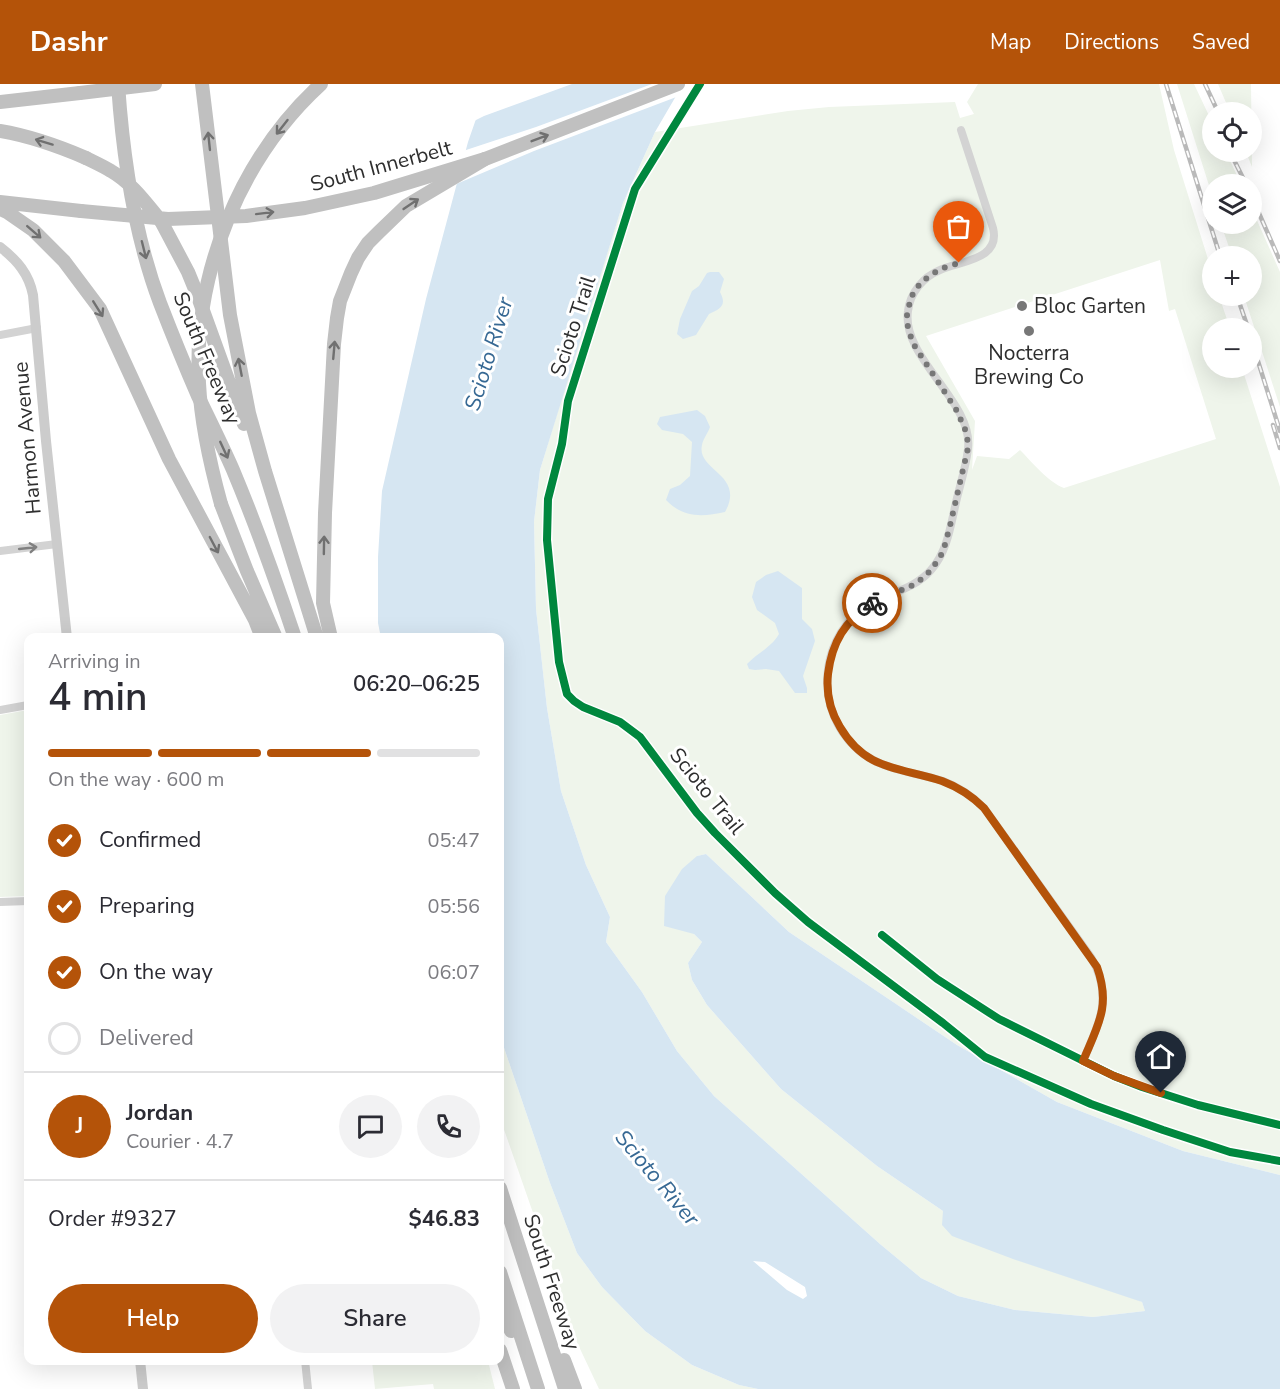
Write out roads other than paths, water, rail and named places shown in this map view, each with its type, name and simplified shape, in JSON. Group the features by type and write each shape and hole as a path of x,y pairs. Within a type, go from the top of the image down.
{"highway":[{"name":"South Freeway","path":"118,84 121,130 146,259 160,302 198,395 251,515 293,633"},
{"path":"0,102 154,84"},
{"name":"South Freeway","path":"202,84 230,315 249,413 315,633"},
{"path":"274,633 221,504 205,440 199,382 199,343 204,302 214,259 235,203 258,161 286,122 321,84"},
{"name":"South Innerbelt","path":"0,202 168,219 246,216 293,210 374,193 485,159 678,84"},
{"path":"0,131 63,148 113,171 144,199 161,221 197,294 275,505"},
{"path":"330,633 323,603 325,513 334,344 343,295 368,243 406,206 485,159"},
{"path":"0,209 33,230 64,261 100,309 169,459 260,633"},
{"name":"South Freeway","path":"504,1200 564,1389"},
{"path":"523,1258 575,1389"},
{"path":"504,1284 538,1389"},
{"path":"504,1315 538,1389"},
{"path":"504,1362 513,1389"}],"main road":[{"name":"Harmon Avenue","path":"0,248 19,264 31,285 66,633"},
{"path":"141,1365 143,1389"}],"street":[{"path":"961,130 993,228 994,241 984,254 940,269 921,282 911,297 907,315 908,329 914,345 957,411 967,434 968,448 958,495 945,547 932,569 911,586 881,598 861,610 845,627 830,658 828,696 841,730 865,756 887,767 955,786 984,808 1091,957 1097,967 1103,987 1103,1006 1083,1061"},
{"path":"0,335 37,328"},
{"path":"0,551 57,544"},
{"path":"0,710 24,706"},
{"path":"0,902 24,901"},
{"path":"882,935 937,979 984,1009 1039,1040 1114,1076 1198,1105 1280,1125"},
{"path":"306,1365 308,1389"}],"water":[{"name":"Scioto River","path":"495,84 683,84 655,132 623,203 540,470 534,522 536,609 547,708 561,791 586,865 610,917 606,942 642,992 677,1051 714,1096 921,1278 958,1296 1015,1310 1093,1317 1145,1311 1142,1302 952,1236 942,1225 943,1211 877,1166 781,1089 707,1005 692,980 688,963 702,942 694,934 664,926 665,896 682,869 697,856 706,854 789,932 957,1045 1057,1102 1183,1151 1280,1175 1280,1389 758,1389 739,1385 692,1365 645,1331 602,1287 577,1253 550,1183 504,1048 504,633 380,633 378,623 378,557 382,491 426,299 476,119","holes":["753,1261 765,1262 805,1287 807,1296 803,1299 787,1290"]},
{"path":"710,272 719,272 724,279 720,292 723,300 722,306 709,314 696,335 683,339 677,334 680,319 692,291"},
{"path":"697,410 705,416 710,427 702,445 702,454 729,489 730,499 725,512 693,515 679,510 666,500 670,489 680,485 690,476 692,442 683,434 662,430 657,424 660,417"},
{"path":"778,571 802,588 802,619 812,629 815,641 803,676 807,693 795,693 779,671 749,669 747,664 779,634 775,623 757,610 752,597 756,582"}],"railway":[{"path":"1166,84 1217,246"},
{"path":"1205,84 1213,102"},
{"path":"1235,162 1241,174"},
{"path":"1262,220 1280,261"},
{"path":"1240,306 1245,318"},
{"path":"1262,374 1280,431"},
{"path":"1273,425 1280,448"}],"place":[{"name":"Bloc Garten","path":"1022,306"},
{"name":"Nocterra Brewing Co","path":"1029,331"}]}
